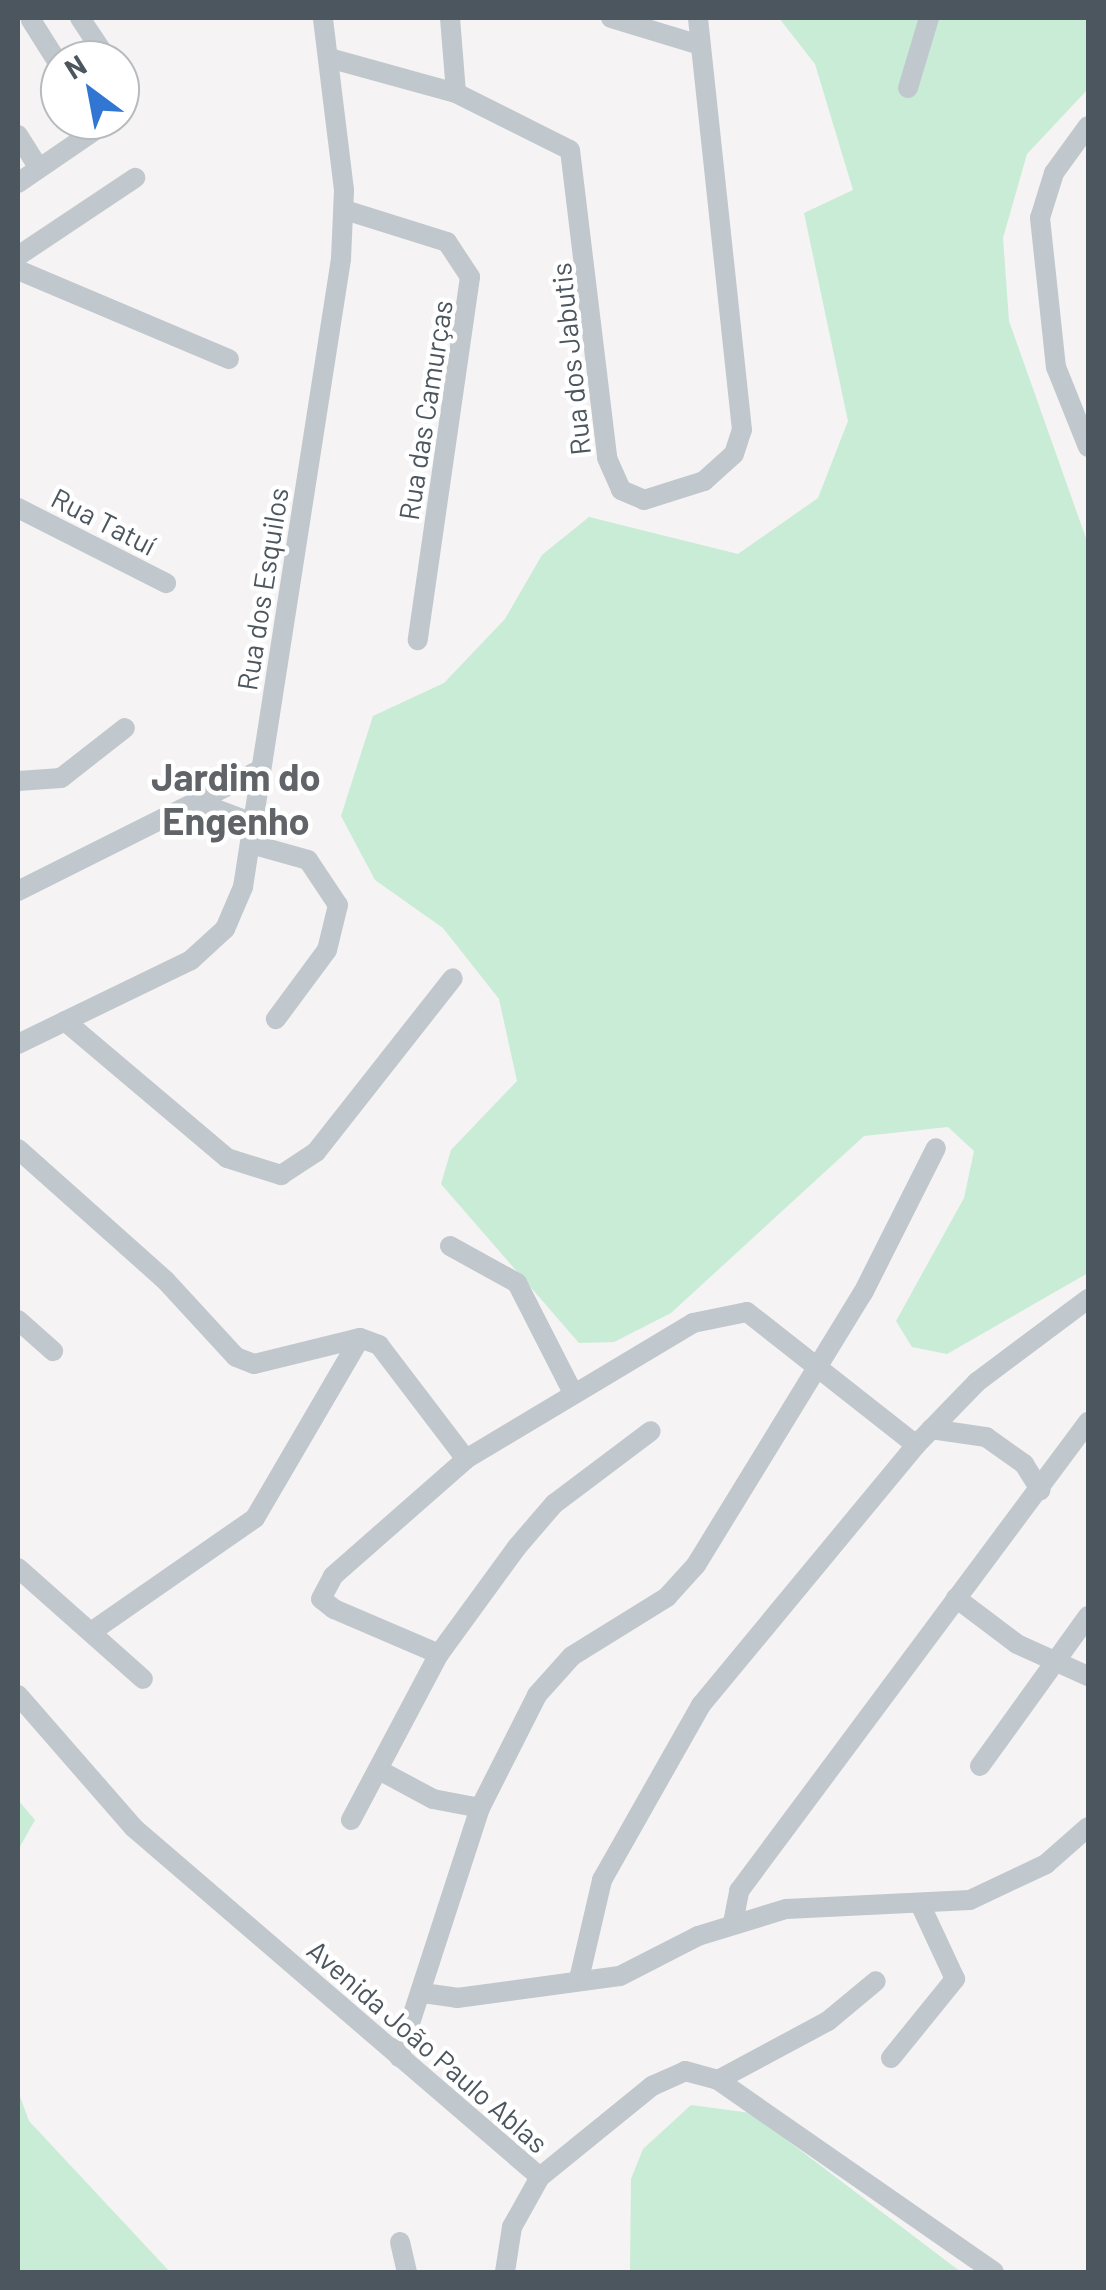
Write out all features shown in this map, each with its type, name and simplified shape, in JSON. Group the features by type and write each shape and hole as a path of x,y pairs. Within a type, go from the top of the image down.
{"street":[{"path":"80,18 95,40"},
{"name":"Rua dos Esquilos","path":"18,1044 212,945 234,912 252,833 345,210 323,18"},
{"path":"450,18 456,94"},
{"path":"610,18 700,45"},
{"name":"Rua dos Jabutis","path":"330,58 456,94 570,150 608,458 621,490 644,500 704,481 734,454 742,430 698,18"},
{"path":"908,88 929,18"},
{"path":"1088,126 1054,173 1040,247 1056,367 1088,447"},
{"path":"18,136 39,168"},
{"path":"18,183 77,140"},
{"path":"18,256 135,178"},
{"name":"Rua das Camurças","path":"345,210 446,242 470,277 418,640"},
{"path":"18,270 230,359"},
{"name":"Rua Tatuí","path":"18,508 166,583"},
{"path":"18,781 60,778 125,728"},
{"path":"18,891 260,770"},
{"path":"200,803 308,860 338,906 327,950 276,1020"},
{"path":"65,1021 227,1158 280,1176 316,1152 452,978"},
{"path":"400,2057 480,1808 536,1695 572,1656 667,1596 696,1565 818,1365 936,1148"},
{"path":"18,1149 166,1281 214,1338 254,1364 360,1338 404,1368 466,1458"},
{"path":"450,1246 516,1283 572,1391"},
{"path":"579,1979 602,1880 659,1768 766,1622 924,1437 1088,1299"},
{"path":"439,1654 321,1599 352,1553 466,1458 572,1391 724,1312 747,1312 924,1437 986,1437 1024,1464 1040,1490"},
{"path":"18,1320 53,1351"},
{"path":"94,1630 255,1518 360,1338"},
{"path":"733,1923 739,1890 1088,1422"},
{"path":"351,1820 439,1654 554,1504 650,1431"},
{"path":"18,1568 94,1630 143,1680"},
{"path":"956,1598 990,1628 1088,1676"},
{"path":"980,1766 1088,1616"},
{"name":"Avenida João Paulo Ablas","path":"18,1695 134,1828 540,2177 672,2074 718,2080"},
{"path":"380,1770 434,1798 480,1808"},
{"path":"423,1993 457,1998 620,1976 733,1923 824,1902 921,1906 1003,1887 1086,1834"},
{"path":"890,2058 955,1979 921,1906"},
{"path":"876,1981 828,2022 718,2080 994,2272"},
{"path":"505,2272 512,2227 540,2177"},
{"path":"400,2242 407,2272"}],"green space":[{"path":"779,18 1088,18 1088,89 1027,154 1003,238 1009,321 1088,544 1088,1273 947,1354 912,1347 896,1321 964,1198 974,1151 948,1127 864,1136 671,1313 614,1342 579,1343 441,1184 451,1150 517,1081 499,999 443,928 375,880 341,816 373,716 444,683 505,619 542,555 589,517 738,554 818,498 848,421 804,213 853,190 815,64"},
{"path":"18,1800 35,1820 18,1850"},
{"path":"18,2091 29,2121 170,2272 18,2272"},
{"path":"691,2105 751,2113 961,2272 630,2272 631,2179 643,2149"}],"district":[{"name":"Jardim do Engenho","path":"236,799"}]}
